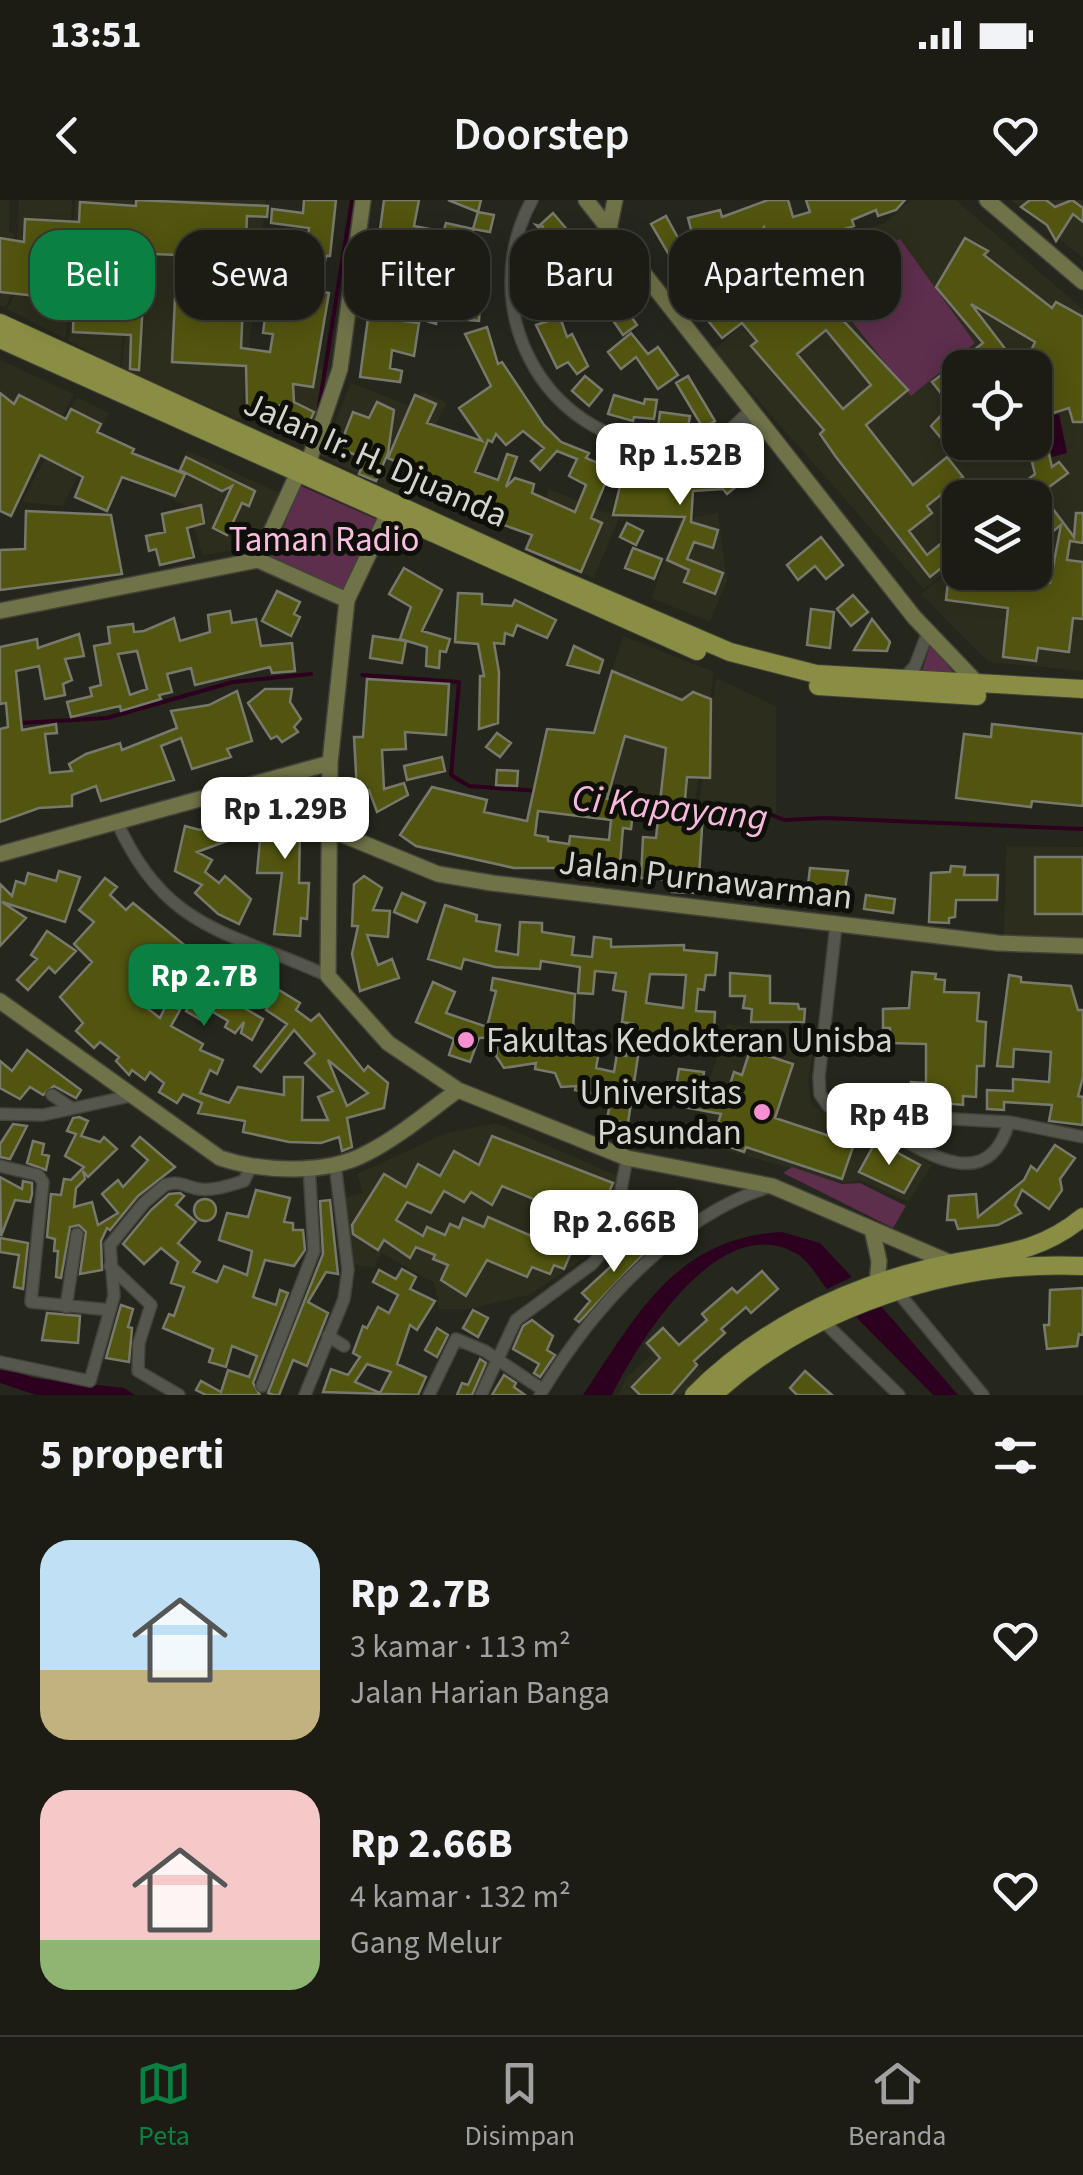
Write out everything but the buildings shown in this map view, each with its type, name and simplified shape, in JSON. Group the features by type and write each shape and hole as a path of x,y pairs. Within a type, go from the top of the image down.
{"main road":[{"name":"Jalan Ir. H. Djuanda","path":"0,322 390,509 652,626 772,672 814,686 1083,701"},
{"name":"Jalan Ir. H. Djuanda","path":"0,338 303,469"},
{"name":"Jalan Ir. H. Djuanda","path":"772,672 1083,689"},
{"path":"882,1289 992,1264 1038,1248 1083,1218"},
{"path":"694,1395 767,1335 951,1263 1083,1266"},
{"path":"714,1395 778,1345 829,1313"}],"street":[{"path":"258,560 303,469 340,370 363,200"},
{"path":"532,200 511,256 509,292 515,329 529,363 551,393 578,418 611,435 646,445 683,446 719,440 755,413"},
{"path":"586,200 928,632 978,684"},
{"path":"609,228 615,200"},
{"path":"986,200 1083,282"},
{"path":"328,976 330,764 348,600 390,509"},
{"path":"0,611 258,560 348,600"},
{"path":"904,678 915,666 928,632"},
{"path":"0,854 330,764"},
{"path":"117,822 136,863 190,917 328,976 388,1044 458,1090 627,1158 772,1186 951,1263"},
{"name":"Jalan Purnawarman","path":"331,830 438,874 836,926 998,943 1083,946"},
{"path":"836,926 820,1094 828,1106 859,1114 1009,1122 1083,1137"},
{"path":"0,1000 220,1158 250,1168 335,1164 366,1154 458,1090"},
{"path":"431,1109 435,1074"},
{"path":"52,1095 70,1107"},
{"path":"0,1114 42,1115 130,1096"},
{"path":"859,1114 956,1163 978,1163 990,1156 999,1147 1009,1122"},
{"path":"481,1395 516,1320 592,1264 611,1242 627,1158"},
{"path":"305,1395 344,1298 348,1270 335,1164"},
{"path":"0,1166 38,1176 44,1182 32,1302 110,1310"},
{"path":"262,1386 314,1251 309,1166"},
{"path":"0,1362 82,1382 93,1377 114,1296 110,1266 114,1236 165,1185 174,1182 199,1189 218,1188 244,1181 250,1168"},
{"path":"429,1395 456,1339 497,1359 542,1393 569,1346 674,1238 719,1208 772,1186"},
{"path":"872,1229 882,1289 982,1395"},
{"path":"66,1308 77,1234"},
{"path":"110,1266 150,1305 139,1343 138,1371 179,1395"},
{"path":"829,1313 899,1395"},
{"path":"328,1336 344,1346"}],"shaded area":[{"path":"0,200 10,200 9,232 15,233 13,293 5,307 0,305"},
{"path":"19,200 72,200 71,230 30,230 30,320 67,320 66,339 7,309 15,294"},
{"path":"75,200 132,200 130,230 74,230"},
{"path":"135,200 266,200 263,230 175,230 175,320 252,320 241,420 122,369 126,320 155,320 155,230 133,230"},
{"path":"910,200 956,200 1083,309 1083,671 989,662 921,594 942,577 942,590 1052,590 1052,480 942,480 942,574 924,589 714,350 747,320 901,320 901,230 862,230 885,223"},
{"path":"1011,200 1083,200 1083,258"},
{"path":"70,320 123,320 120,368 69,341"},
{"path":"0,360 74,394 19,501 0,500"},
{"path":"280,364 330,371 308,448 279,435"},
{"path":"351,383 410,406 373,481 321,456"},
{"path":"422,391 447,403 399,496 376,483"},
{"path":"77,397 109,413 63,506 22,502"},
{"path":"1059,414 1067,453 1052,457 1052,416"},
{"path":"187,450 279,493 258,545 203,556 187,507 166,496"},
{"path":"549,489 619,518 594,578 524,549"},
{"path":"718,513 727,581 710,622 651,598 680,520"},
{"path":"623,636 714,672 695,801 573,793"},
{"path":"716,678 776,706 776,814 699,803"},
{"path":"1006,846 1083,847 1083,937 1004,935"},
{"name":"Universitas Pasundan","path":"727,1024 815,1039 808,1082 812,1106 830,1115 834,1109 862,1122 932,1165 908,1202 860,1180 844,1183 691,1141"},
{"path":"496,1123 620,1177 606,1227 592,1253 529,1295 469,1309 439,1309 434,1283 382,1253 374,1268 350,1264 343,1198 363,1193 357,1174 446,1133"},
{"path":"782,1232 820,1243 852,1277 827,1289 797,1254 768,1245 739,1249 711,1264 685,1287 641,1344 612,1395 583,1395 641,1310 686,1265 745,1237"},
{"path":"881,1306 958,1395 933,1395 854,1315"},
{"path":"662,1325 705,1373 681,1395 618,1395 627,1377 651,1355 642,1344"},
{"path":"0,1366 33,1378 124,1388 135,1395 36,1395 0,1383"}],"green space":[{"path":"901,240 975,343 967,350 942,350 942,370 911,396 851,320 901,320"},
{"name":"Taman Radio","path":"301,486 378,520 346,592 270,558"},
{"path":"931,644 958,678 920,676"},
{"path":"792,1167 842,1184 860,1183 906,1206 893,1228 783,1173"}],"waterway":[{"path":"319,407 352,200"},
{"name":"Ci Kapayang","path":"20,723 107,718 233,682 311,674"},
{"name":"Ci Kapayang","path":"362,675 459,682 451,775 469,786 538,791"},
{"name":"Ci Kapayang","path":"607,798 662,803"},
{"name":"Ci Kapayang","path":"682,804 767,813 784,820 825,818 1083,829"}],"place":[{"name":"Fakultas Kedokteran Unisba","path":"466,1040"},
{"name":"Universitas Pasundan","path":"762,1112"}]}
